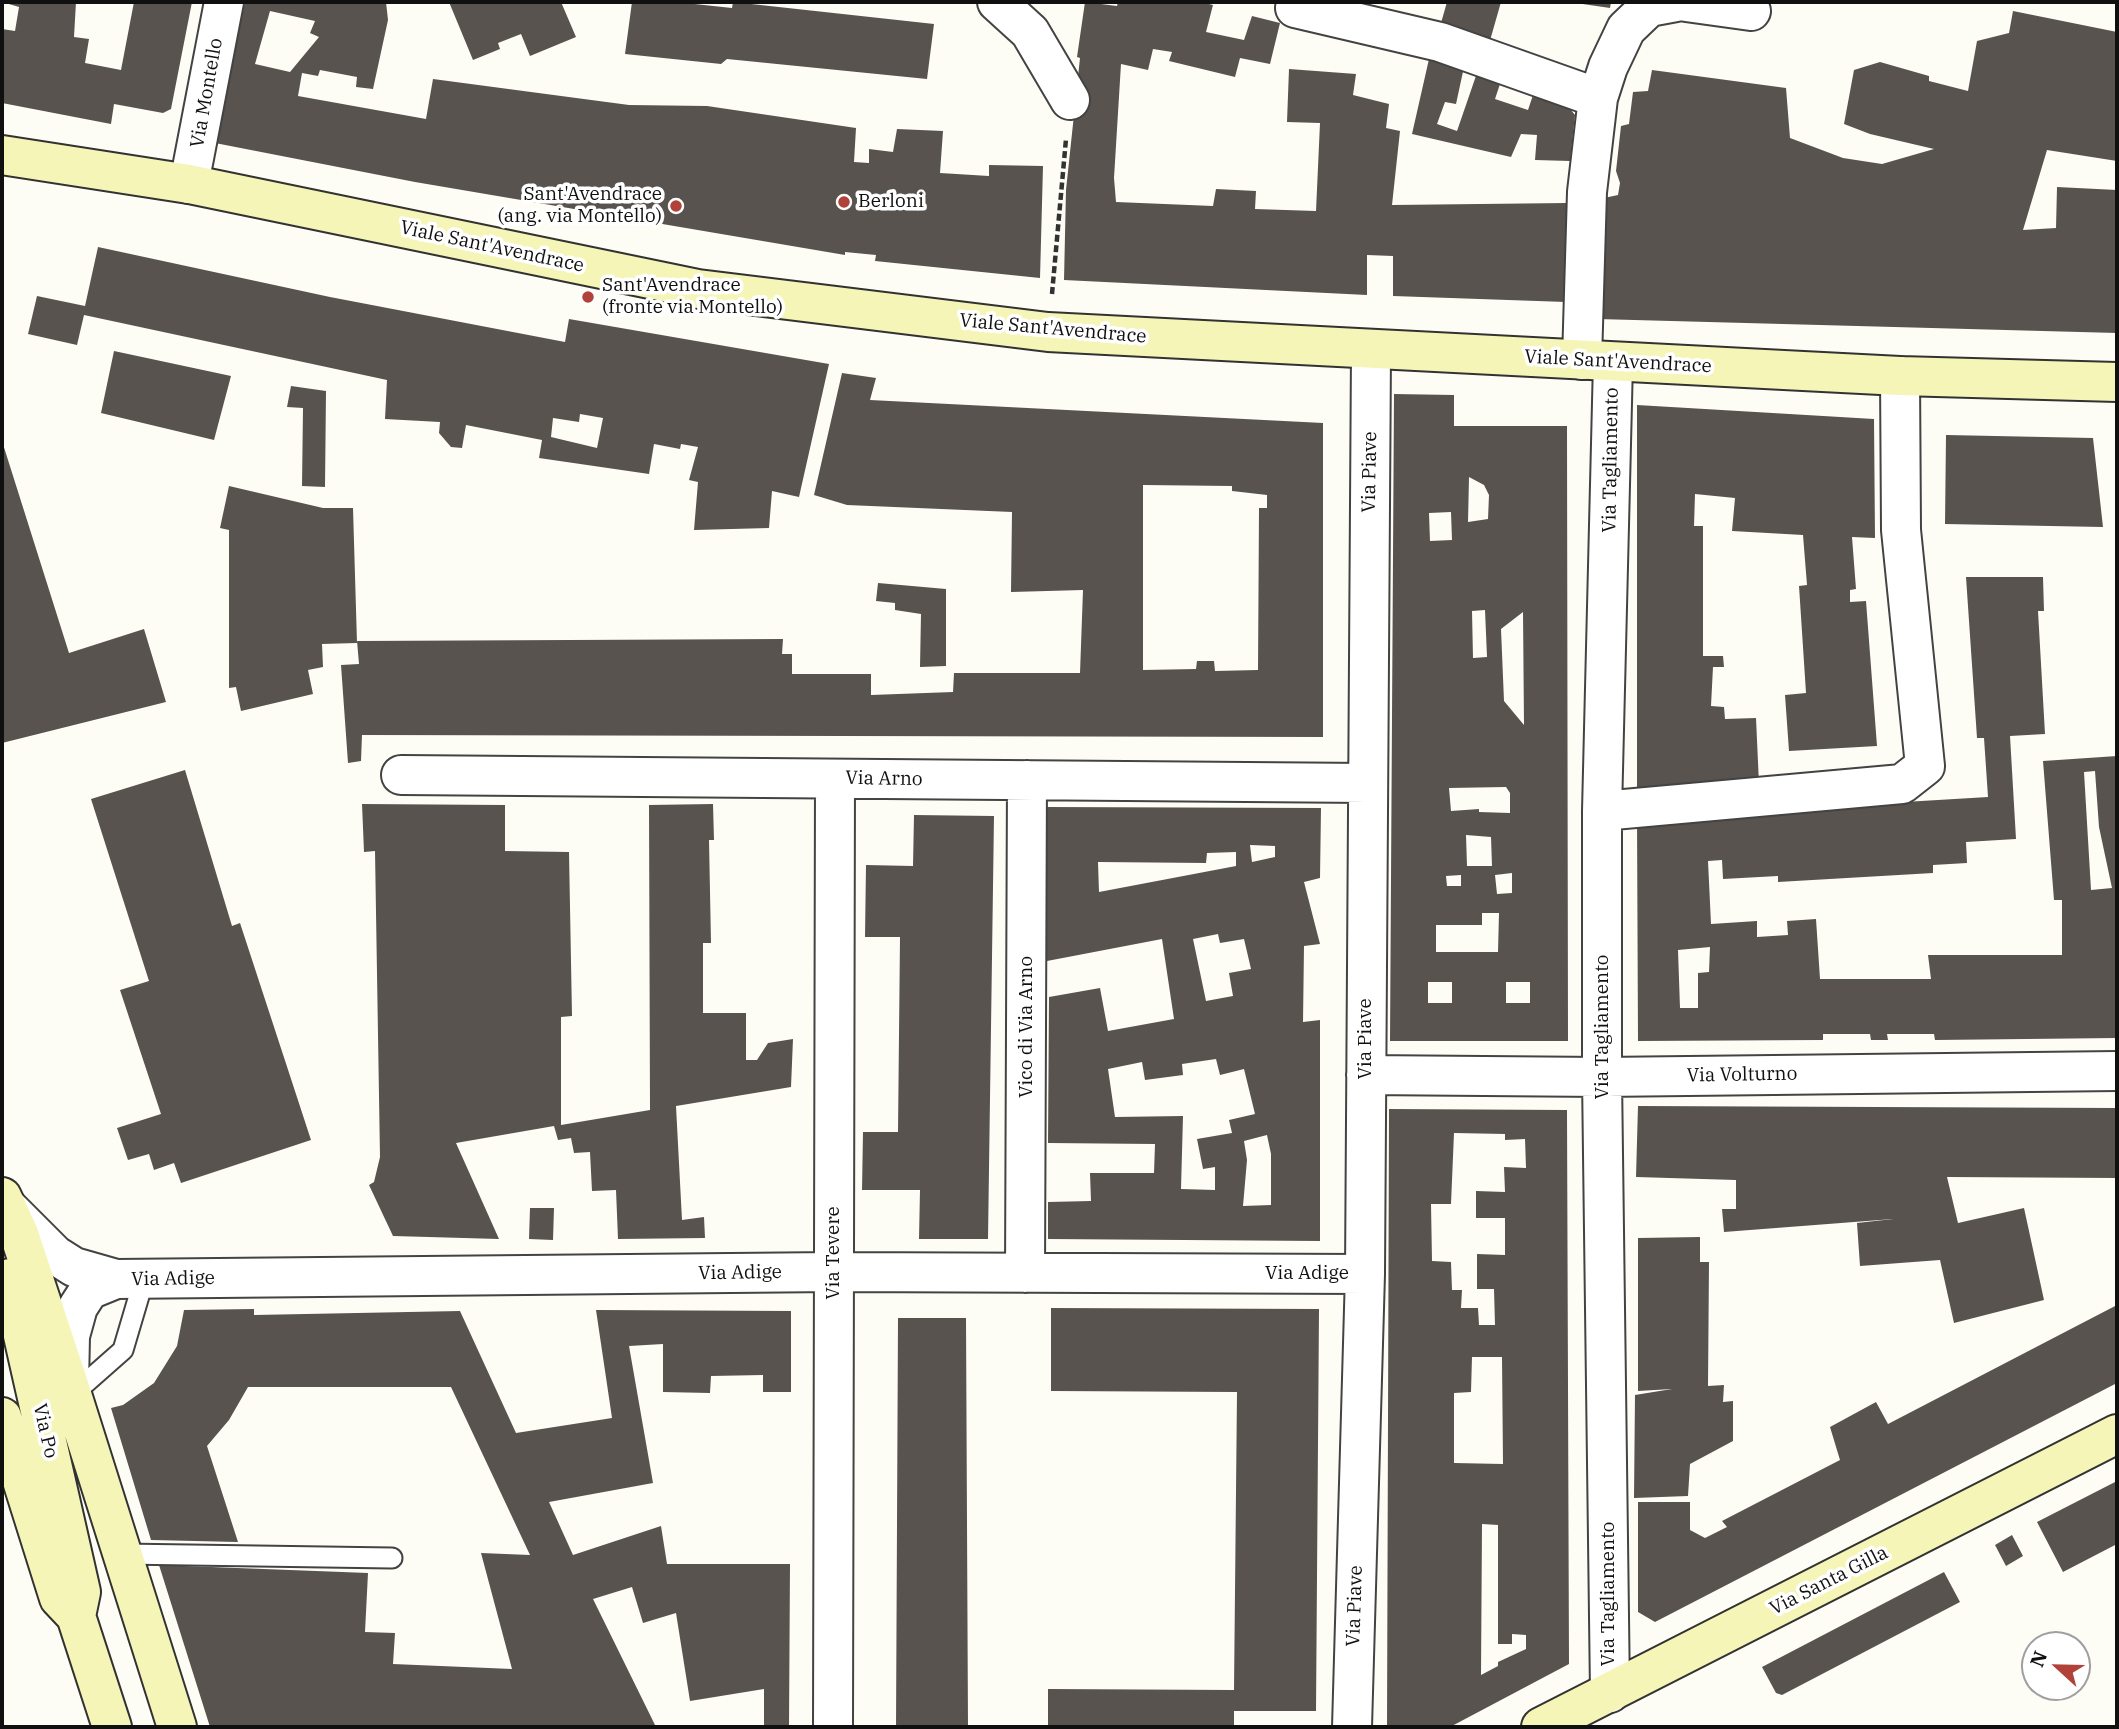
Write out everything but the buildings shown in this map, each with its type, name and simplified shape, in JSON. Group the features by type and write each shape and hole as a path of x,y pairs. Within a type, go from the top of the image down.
{"main road":[{"name":"Viale Sant'Avendrace","path":"2,155 189,184 698,289 1048,332 1371,351 1899,376 2117,382"},
{"path":"4,1201 19,1234 71,1390 177,1727"},
{"name":"Via Po","path":"2,1245 81,1591 76,1616"},
{"name":"Via Po","path":"2,1417 59,1598 76,1616 112,1727"},
{"name":"Via Santa Gilla","path":"1541,1727 2117,1434"}],"street":[{"name":"Via Montello","path":"189,184 223,2"},
{"path":"997,2 1030,32 1070,100"},
{"name":"Via Tagliamento","path":"1610,1693 1597,361 1587,192 1598,98 1608,67 1626,29 1649,7 1676,2"},
{"path":"1686,2 1751,11"},
{"path":"1295,8 1440,42 1598,98"},
{"name":"Via Piave","path":"1352,1727 1365,1274 1371,351"},
{"path":"1602,811 1902,784 1925,766 1901,530 1899,376"},
{"name":"Via Arno","path":"401,775 1367,783"},
{"name":"Via Tevere","path":"833,1727 835,779"},
{"name":"Vico di Via Arno","path":"1025,1273 1027,780"},
{"name":"Via Volturno","path":"1366,1075 1602,1077 2117,1071"},
{"name":"Via Adige","path":"4,1201 55,1255 74,1268 130,1279 833,1272 1365,1274"},
{"name":"Via Adige","path":"71,1390 70,1336 78,1307 89,1290 130,1279"}],"lane":[{"path":"71,1390 123,1350 130,1279"},
{"path":"122,1554 392,1558"}],"path":[{"path":"1048,332 1070,100"}],"place":[{"name":"Berloni","path":"844,202"},
{"name":"Sant'Avendrace (ang. via Montello)","path":"676,206"},
{"name":"Sant'Avendrace (fronte via Montello)","path":"588,297"}]}
